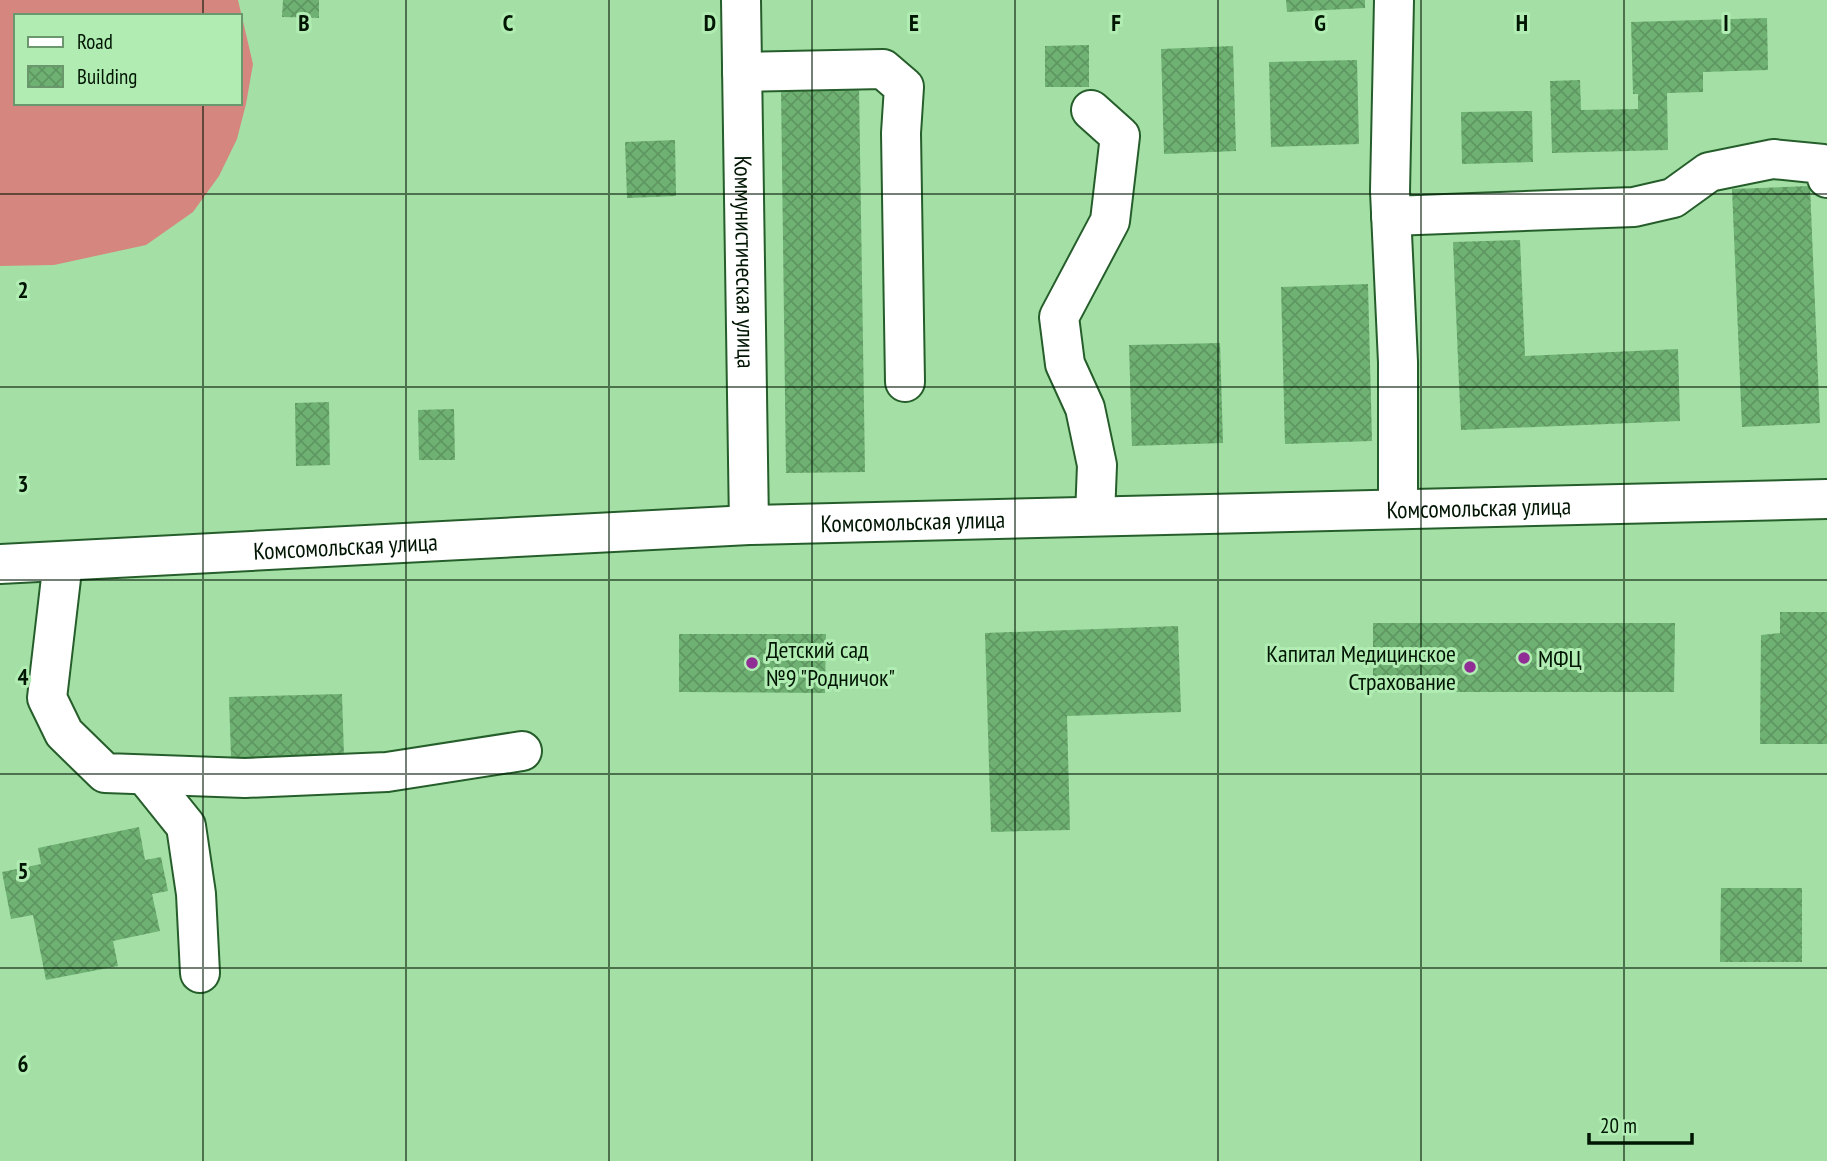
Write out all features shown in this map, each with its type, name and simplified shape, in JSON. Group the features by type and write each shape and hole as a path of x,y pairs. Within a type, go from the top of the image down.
{"main road":[{"name":"Коммунистическая улица","path":"741,0 749,525"},
{"path":"1394,0 1391,216 1398,362 1398,509"},
{"path":"742,72 883,69 904,88 901,134 905,382"},
{"path":"1091,110 1120,136 1110,221 1059,317 1065,363 1085,408 1097,465 1095,516"},
{"path":"1391,216 1634,207 1673,198 1709,172 1773,159 1823,164 1827,178"},
{"name":"Комсомольская улица","path":"0,564 749,525 1827,499"},
{"path":"63,561 47,698 64,733 106,773 246,778 387,772 522,751"},
{"path":"145,775 186,826 196,894 200,973"}],"shaded area":[{"path":"0,0 238,0 241,14 14,14 14,105 242,105 242,17 253,64 237,139 219,176 193,212 146,245 54,265 0,266"}],"building":[{"path":"283,0 319,0 319,18 282,17"},
{"path":"1286,0 1365,0 1365,8 1287,12"},
{"path":"1767,18 1768,70 1703,72 1703,92 1667,93 1668,150 1552,153 1550,81 1580,80 1581,110 1638,109 1638,94 1633,94 1631,22"},
{"path":"1089,45 1089,87 1045,87 1045,46"},
{"path":"1233,46 1236,151 1164,154 1161,49"},
{"path":"1357,60 1359,144 1271,147 1269,62"},
{"path":"859,86 865,472 786,473 781,88"},
{"path":"1532,111 1533,162 1462,164 1461,112"},
{"path":"675,140 676,196 627,198 625,142"},
{"path":"1810,186 1820,423 1742,427 1732,189"},
{"path":"1520,240 1525,356 1678,349 1680,421 1461,430 1453,242"},
{"path":"1368,284 1372,441 1285,444 1281,287"},
{"path":"1220,343 1223,443 1132,446 1129,345"},
{"path":"329,402 330,465 296,466 295,403"},
{"path":"454,409 455,460 419,460 418,410"},
{"path":"1780,612 1827,612 1827,744 1760,744 1761,635 1780,633"},
{"name":"МФЦ","path":"1373,623 1675,623 1674,692 1373,692"},
{"path":"1178,626 1181,712 1067,716 1070,830 991,832 985,633"},
{"name":"Детский сад №9 \"Родничок\"","path":"679,634 826,634 825,693 679,692"},
{"path":"342,694 344,755 231,758 229,697"},
{"path":"139,827 145,860 161,857 168,891 152,894 160,931 113,941 118,966 46,980 33,915 11,919 2,872 41,864 38,848"},
{"path":"1721,888 1802,888 1802,962 1720,962"}],"place":[{"name":"МФЦ","path":"1524,658"},
{"name":"Детский сад №9 \"Родничок\"","path":"752,663"},
{"name":"Капитал Медицинское Страхование","path":"1470,667"}]}
